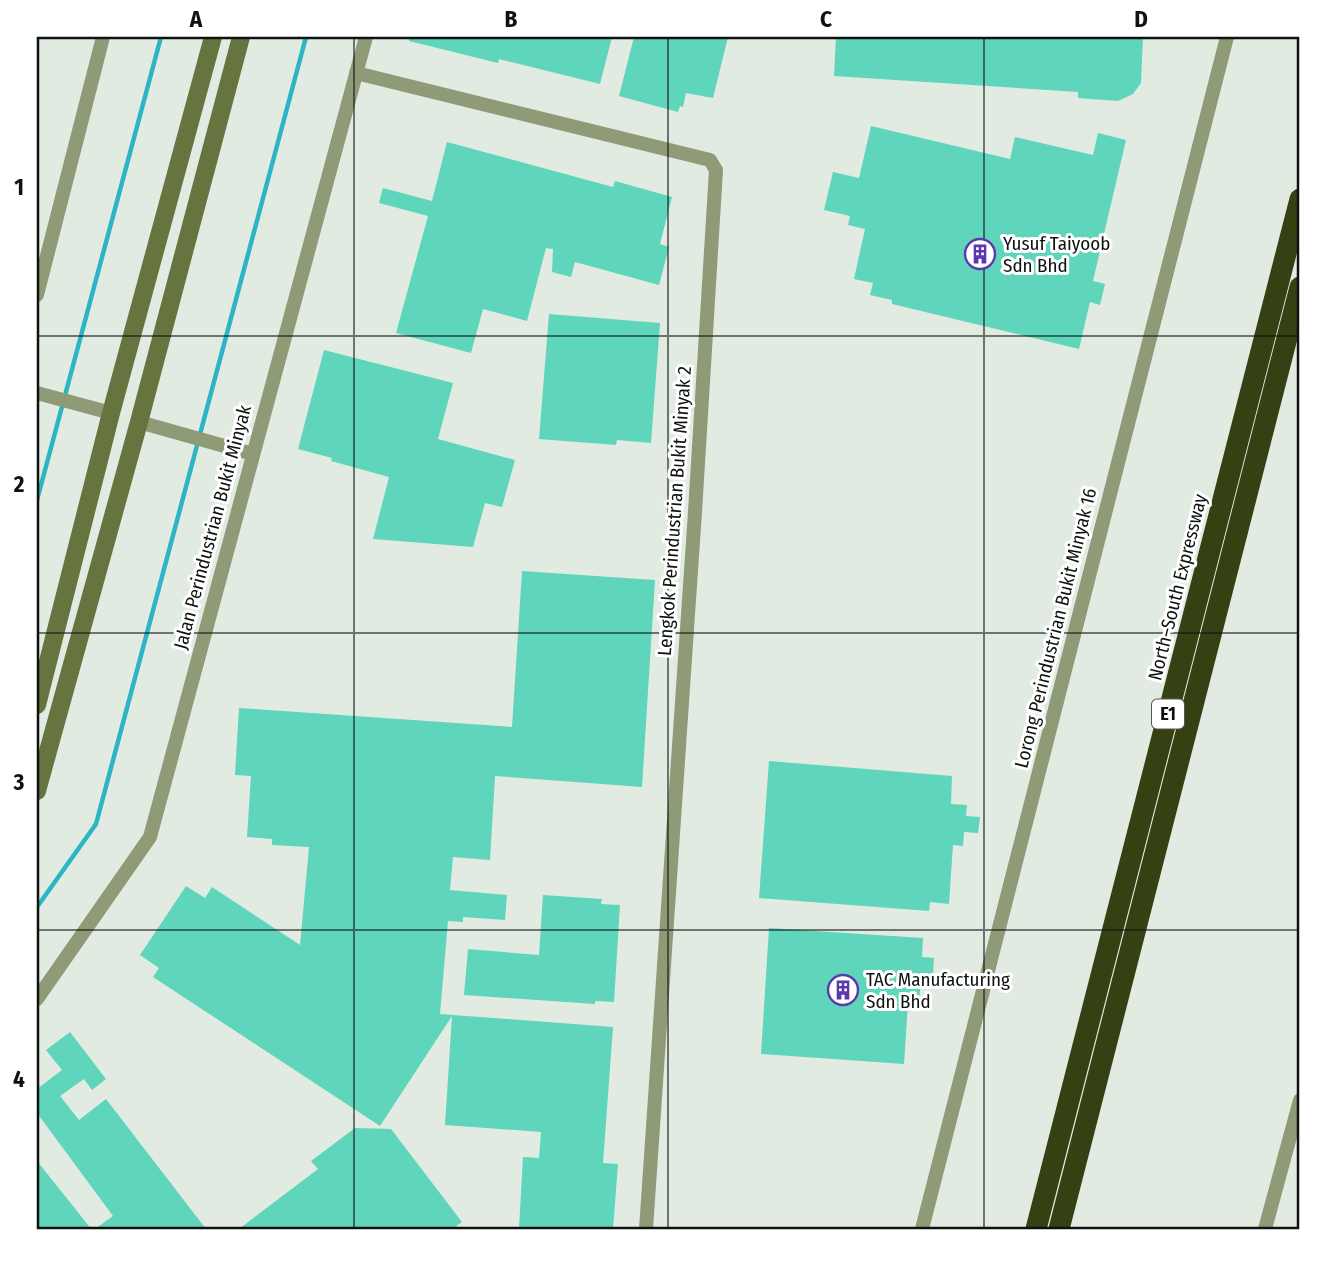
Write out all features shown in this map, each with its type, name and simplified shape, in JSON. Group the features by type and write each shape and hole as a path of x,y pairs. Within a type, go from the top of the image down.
{"highway":[{"name":"North–South Expressway","path":"1036,1229 1300,199"},
{"name":"E1","path":"1059,1229 1300,287"}],"main road":[{"path":"37,705 104,411 213,37"},
{"path":"37,791 146,424 241,37"}],"street":[{"path":"37,295 103,37"},
{"name":"Jalan Perindustrian Bukit Minyak","path":"37,999 150,837 247,451 366,37"},
{"name":"Lorong Perindustrian Bukit Minyak 16","path":"922,1229 1227,37"},
{"name":"Lengkok Perindustrian Bukit Minyak 2","path":"356,73 710,160 716,170 646,1229"},
{"path":"37,393 104,411"},
{"path":"146,424 247,451"},
{"path":"1265,1229 1300,1100"}],"building":[{"path":"409,37 612,37 600,84 499,59 498,63 409,41"},
{"path":"634,37 728,37 713,98 686,93 683,107 680,106 678,112 619,96"},
{"path":"836,37 1143,37 1141,83 1133,94 1118,101 1078,98 1078,92 834,76"},
{"name":"Yusuf Taiyoob Sdn Bhd","path":"871,126 1010,159 1015,137 1093,155 1098,133 1126,140 1093,281 1105,284 1100,305 1090,302 1079,349 892,304 892,300 870,295 873,283 854,279 865,229 848,225 850,216 824,210 833,172 859,178"},
{"path":"447,142 613,187 615,181 672,197 660,244 669,247 659,285 575,262 571,277 552,272 553,249 546,248 527,321 483,309 471,353 396,333 428,216 379,203 383,188 432,201"},
{"path":"549,314 660,323 651,443 617,440 616,445 539,439"},
{"path":"324,350 453,383 438,439 515,460 502,507 485,503 473,547 373,539 389,477 298,449"},
{"path":"522,571 655,580 642,787 495,776 490,860 453,857 450,890 507,895 505,920 463,917 463,922 448,921 440,1014 613,1027 603,1163 618,1164 613,1229 519,1229 523,1157 539,1158 541,1132 445,1125 452,1016 380,1126 153,977 159,968 140,955 186,886 205,898 212,887 300,945 309,847 272,845 272,839 247,837 251,776 235,775 239,708 512,727"},
{"path":"769,761 952,776 951,804 967,805 966,816 980,817 978,833 964,832 963,846 953,845 949,904 930,902 929,911 759,898"},
{"path":"543,895 602,899 601,904 620,905 614,1002 595,1001 595,1004 464,995 468,949 539,955"},
{"name":"TAC Manufacturing Sdn Bhd","path":"769,928 923,938 922,957 934,958 933,976 921,975 919,1004 908,1003 904,1064 761,1054"},
{"path":"70,1032 106,1079 92,1090 84,1079 60,1096 79,1120 106,1099 206,1229 95,1229 113,1216 37,1113 37,1089 62,1070 46,1050"},
{"path":"355,1128 391,1129 462,1222 452,1229 239,1229 318,1169 311,1161"},
{"path":"37,1161 73,1206 91,1229 37,1229"}],"waterway":[{"path":"37,500 161,37"},
{"path":"37,907 96,824 306,37"}],"place":[{"name":"Yusuf Taiyoob Sdn Bhd","path":"980,254"},
{"name":"TAC Manufacturing Sdn Bhd","path":"843,990"}]}
